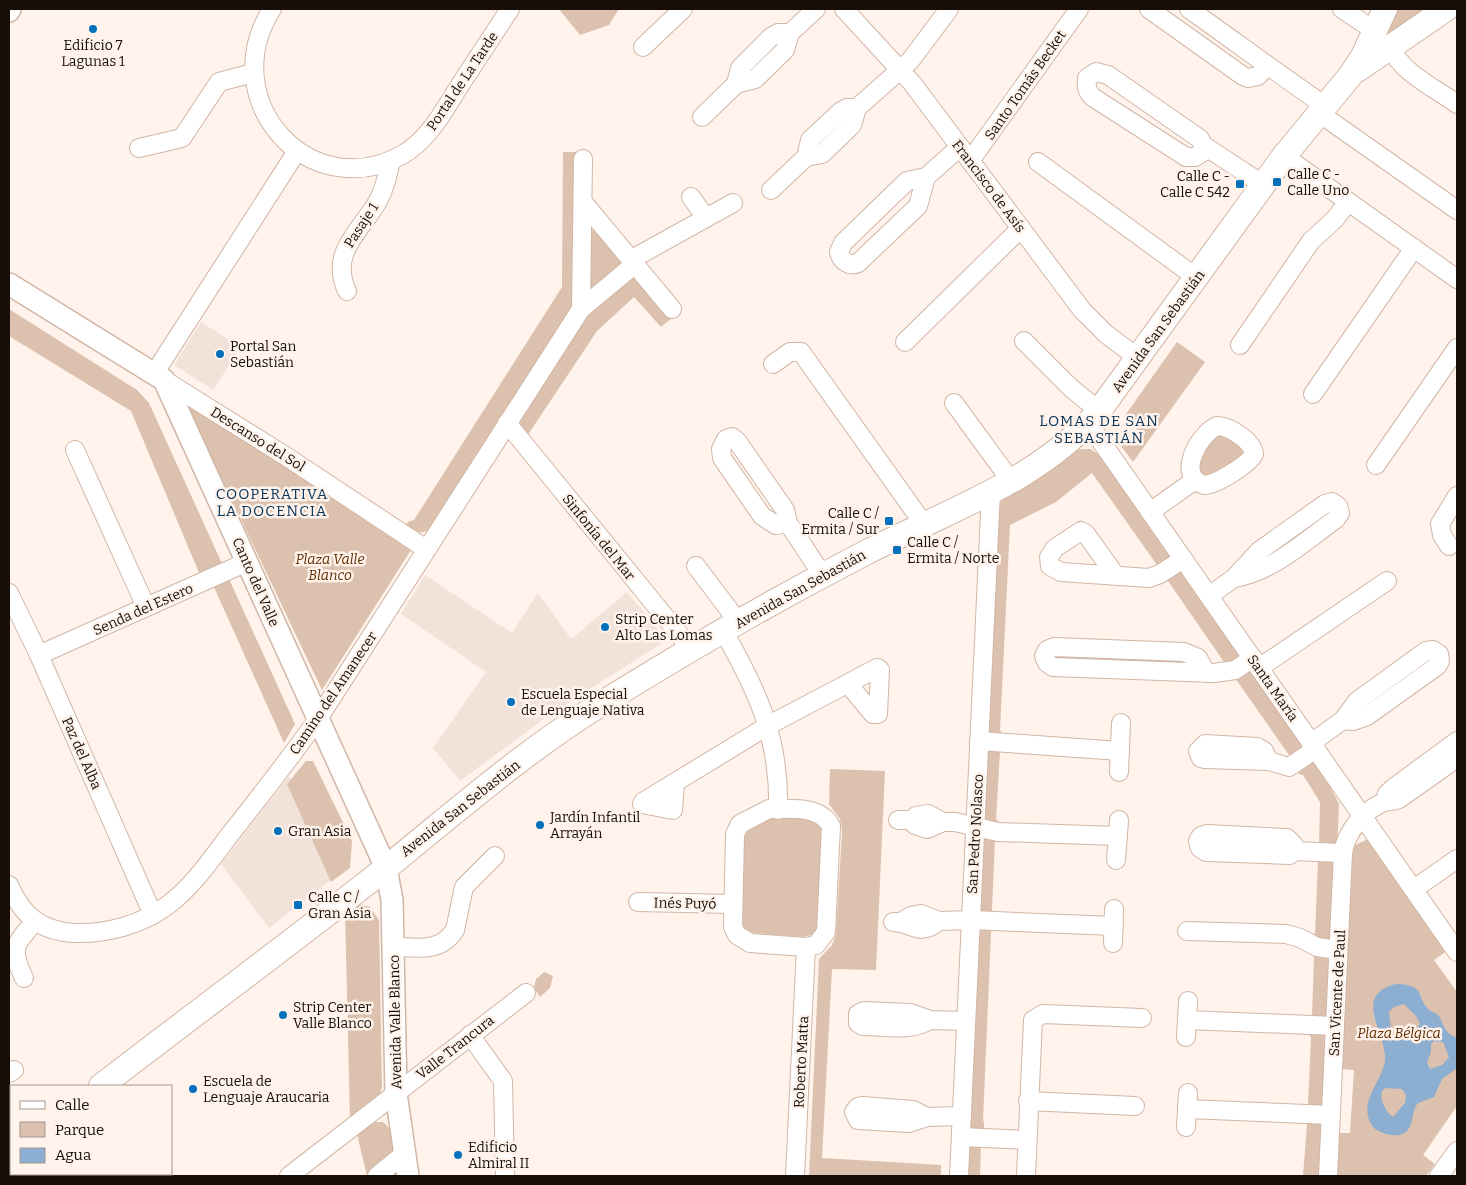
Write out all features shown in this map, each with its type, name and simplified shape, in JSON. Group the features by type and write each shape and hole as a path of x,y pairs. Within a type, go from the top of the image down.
{"main road":[{"name":"Avenida San Sebastián","path":"1383,39 1386,9"},
{"name":"Avenida San Sebastián","path":"102,1085 386,868 465,802 541,745 592,710 692,650 823,576 923,523 1001,486 1054,453 1094,417 1284,156 1350,76 1383,39 1446,9"}],"street":[{"name":"Portal de La Tarde","path":"272,9 258,38 253,74 257,96 266,117 280,135 297,151 321,162 346,167 361,167 390,160 412,149 429,132 510,9"},
{"path":"644,47 683,9"},
{"path":"702,117 736,84 740,68 771,37 778,33 790,33 816,9"},
{"name":"Francisco de Asís","path":"844,9 900,69 1094,323 1138,358"},
{"path":"771,190 806,157 819,156 846,131 855,121 857,108 920,50 949,9"},
{"name":"Santo Tomás Becket","path":"926,177 965,154 1079,9"},
{"path":"1149,9 1243,76 1258,76 1266,66"},
{"path":"1189,9 1253,54 1322,109 1457,210"},
{"path":"1342,9 1383,39 1396,59 1404,67 1457,104"},
{"path":"1203,145 1202,152 1199,155 1186,157 1091,96 1087,89 1087,78 1096,72 1108,75 1200,139 1203,145 1264,185"},
{"path":"140,148 182,138 220,82 253,74"},
{"path":"9,284 159,377 297,151"},
{"path":"1284,156 1457,279"},
{"path":"581,309 583,159"},
{"name":"Pasaje 1","path":"347,291 340,271 342,256 382,192 390,160"},
{"path":"1038,162 1197,278"},
{"path":"926,177 918,206 858,263 851,265 844,262 839,252 843,243 907,181 926,177"},
{"path":"691,198 706,218"},
{"path":"583,202 672,309"},
{"path":"1240,345 1312,241 1335,219 1348,202"},
{"name":"Camino del Amanecer","path":"9,884 19,906 35,922 56,931 86,933 114,929 153,915 181,895 195,880 318,719 581,309 634,262 732,203"},
{"path":"905,342 1021,228"},
{"path":"1313,394 1414,248"},
{"name":"Santa María","path":"1024,342 1061,379 1094,417 1150,512 1457,952"},
{"path":"1376,465 1457,348"},
{"path":"773,364 790,352 801,352 923,523"},
{"name":"Descanso del Sol","path":"159,377 284,455 426,549"},
{"name":"Canto del Valle","path":"159,377 247,562 386,868"},
{"path":"954,403 1001,486"},
{"name":"Sinfonía del Mar","path":"507,424 692,650"},
{"path":"788,522 776,525 762,516 722,458 721,449 726,439 732,438 737,441 785,510 788,522 823,576"},
{"path":"75,450 146,607"},
{"path":"1150,512 1195,480"},
{"name":"San Pedro Nolasco","path":"959,1176 979,741 1001,486"},
{"path":"1449,546 1442,534 1440,524 1457,496"},
{"path":"1209,596 1234,578 1259,551 1325,504 1332,502 1338,506 1338,517 1299,545 1262,570 1234,578"},
{"path":"1116,576 1142,578 1156,576 1183,559"},
{"name":"Senda del Estero","path":"39,655 247,562"},
{"path":"696,566 731,628 769,725 777,768 778,810"},
{"path":"1206,673 1201,661 1189,653 1054,647 1047,650 1044,656 1047,663 1053,666 1206,673 1235,670 1256,663 1387,581"},
{"name":"Paz del Alba","path":"9,592 39,655 153,915"},
{"path":"1128,670 1129,650"},
{"path":"1268,762 1293,766 1343,720 1357,701 1426,651 1433,650 1439,654 1440,661 1437,666"},
{"path":"675,783 769,725 848,684"},
{"path":"1120,772 1121,723"},
{"path":"979,741 1120,751"},
{"path":"1457,741 1392,788 1387,794 1385,802 1393,802 1399,799 1457,758"},
{"name":"San Vicente de Paul","path":"1328,1176 1343,853 1350,832 1363,817 1385,802"},
{"path":"778,810 815,811 825,817 831,826 826,932 816,944 806,947 750,943 741,939 732,927 736,830 740,824 760,812 778,810"},
{"path":"904,820 928,814 943,822 998,832 1118,828 1116,860"},
{"path":"1294,851 1343,853"},
{"path":"393,946 428,949 438,946 451,936 455,930 464,887 496,856"},
{"path":"1414,889 1457,859"},
{"name":"Avenida Valle Blanco","path":"386,868 392,900 396,1093 408,1176"},
{"name":"Inés Puyó","path":"638,902 732,904"},
{"path":"897,922 915,929 922,929 938,921 1114,917 1113,943"},
{"path":"24,978 15,956 15,948 20,938 35,922"},
{"path":"1187,931 1286,934 1300,938 1317,947 1338,950"},
{"name":"Roberto Matta","path":"795,1176 806,947"},
{"name":"Valle Trancura","path":"289,1176 526,992"},
{"path":"1186,1038 1188,1001"},
{"path":"1026,1176 1031,1024 1035,1017 1043,1014 1142,1018"},
{"path":"930,1020 966,1021"},
{"path":"1187,1020 1335,1026"},
{"path":"470,1035 503,1081 505,1176"},
{"path":"1028,1101 1135,1106"},
{"path":"1186,1127 1188,1101 1331,1115"},
{"path":"927,1117 962,1116"},
{"path":"961,1137 1027,1140"},
{"path":"1439,1176 1457,1151"},
{"path":"377,1176 404,1154"}],"shaded area":[{"name":"Portal San Sebastián","path":"201,322 241,347 213,390 174,365"},
{"path":"425,575 512,633 538,593 571,639 627,592 667,640 549,715 460,781 433,748 486,672 401,614"},
{"name":"Gran Asia","path":"289,776 337,875 269,928 221,864"}],"green space":[{"path":"559,9 619,9 609,25 580,35"},
{"path":"1395,9 1418,9 1423,12 1388,35 1386,32"},
{"path":"563,152 579,152 579,301 431,528 424,532 415,531 405,526 408,522 414,520 562,287"},
{"path":"595,229 626,262 588,298 590,232"},
{"path":"634,277 673,317 661,327 634,297 597,331 527,436 520,425 521,415 586,317"},
{"path":"9,309 137,390 149,403 295,724 284,743 213,585 200,575 131,411 9,336"},
{"path":"1177,342 1205,362 1133,462 1121,446 1139,431 1124,417"},
{"name":"Plaza Valle Blanco","path":"195,407 411,550 322,690 189,410"},
{"path":"1223,432 1247,448 1247,456 1208,482 1196,471 1198,461 1217,433"},
{"path":"1090,449 1102,456 1326,779 1339,804 1324,1176 1303,1176 1307,1124 1303,1121 1303,1107 1308,1105 1311,1037 1308,1034 1308,1018 1312,1015 1314,957 1311,953 1312,936 1315,934 1318,861 1314,859 1319,844 1320,802 1303,775 1299,774 1290,761 1291,758 1235,678 1223,666 1224,662 1166,578 1156,568 1157,565 1092,473 1056,502 1010,525 1000,730 1003,734 1000,752 996,819 999,822 995,840 983,1120 984,1143 981,1145 980,1176 965,1176 997,509 1003,498 1035,481 1076,450"},
{"path":"306,761 313,761 352,841 350,868 331,882 287,784"},
{"path":"830,769 885,771 876,970 832,969 822,1158 941,1165 941,1176 809,1176 819,959 832,945 836,934 842,831 840,819 829,804"},
{"path":"791,817 811,820 822,827 820,924 812,935 803,937 754,933 746,930 740,923 741,842 745,831 771,818"},
{"name":"Plaza Bélgica","path":"1366,840 1370,841 1447,951 1434,960 1457,992 1457,1106 1423,1155 1435,1164 1426,1176 1335,1176 1336,1133 1350,1133 1354,1070 1340,1069 1350,855 1353,846"},
{"path":"356,903 370,907 379,920 382,1088 378,1099 350,1121 345,911"},
{"path":"544,972 553,976 550,988 540,997 534,988 536,979"},
{"path":"375,1122 383,1122 391,1130 400,1176 367,1176 357,1134"}],"water":[{"path":"1396,984 1416,988 1428,1009 1440,1018 1448,1032 1457,1038 1457,1068 1442,1079 1434,1097 1418,1103 1410,1126 1407,1131 1399,1135 1389,1135 1375,1129 1369,1120 1367,1111 1371,1094 1383,1069 1385,1060 1373,1006 1376,997 1383,989","holes":["1404,1004 1416,1016 1420,1024 1414,1032 1399,1040 1392,1036 1389,1012 1394,1007","1434,1041 1443,1042 1449,1057 1442,1065 1430,1069 1427,1062 1431,1052 1431,1044","1385,1088 1402,1089 1406,1095 1405,1103 1393,1117 1384,1105 1381,1097 1382,1091"]}],"place":[{"name":"Edificio 7 Lagunas 1","path":"93,29"},
{"name":"Calle C - Calle Uno","path":"1277,182"},
{"name":"Calle C - Calle C 542","path":"1240,184"},
{"name":"Portal San Sebastián","path":"220,354"},
{"name":"Calle C / Ermita / Sur","path":"889,521"},
{"name":"Calle C / Ermita / Norte","path":"897,550"},
{"name":"Strip Center Alto Las Lomas","path":"605,627"},
{"name":"Escuela Especial de Lenguaje Nativa","path":"511,702"},
{"name":"Jardín Infantil Arrayán","path":"540,825"},
{"name":"Gran Asia","path":"278,831"},
{"name":"Calle C / Gran Asia","path":"298,905"},
{"name":"Strip Center Valle Blanco","path":"283,1015"},
{"name":"Escuela de Lenguaje Araucaria","path":"193,1089"},
{"name":"Edificio Almiral II","path":"458,1155"}],"district":[{"name":"LOMAS DE SAN SEBASTIÁN","path":"1099,430"},
{"name":"COOPERATIVA LA DOCENCIA","path":"272,502"}]}
